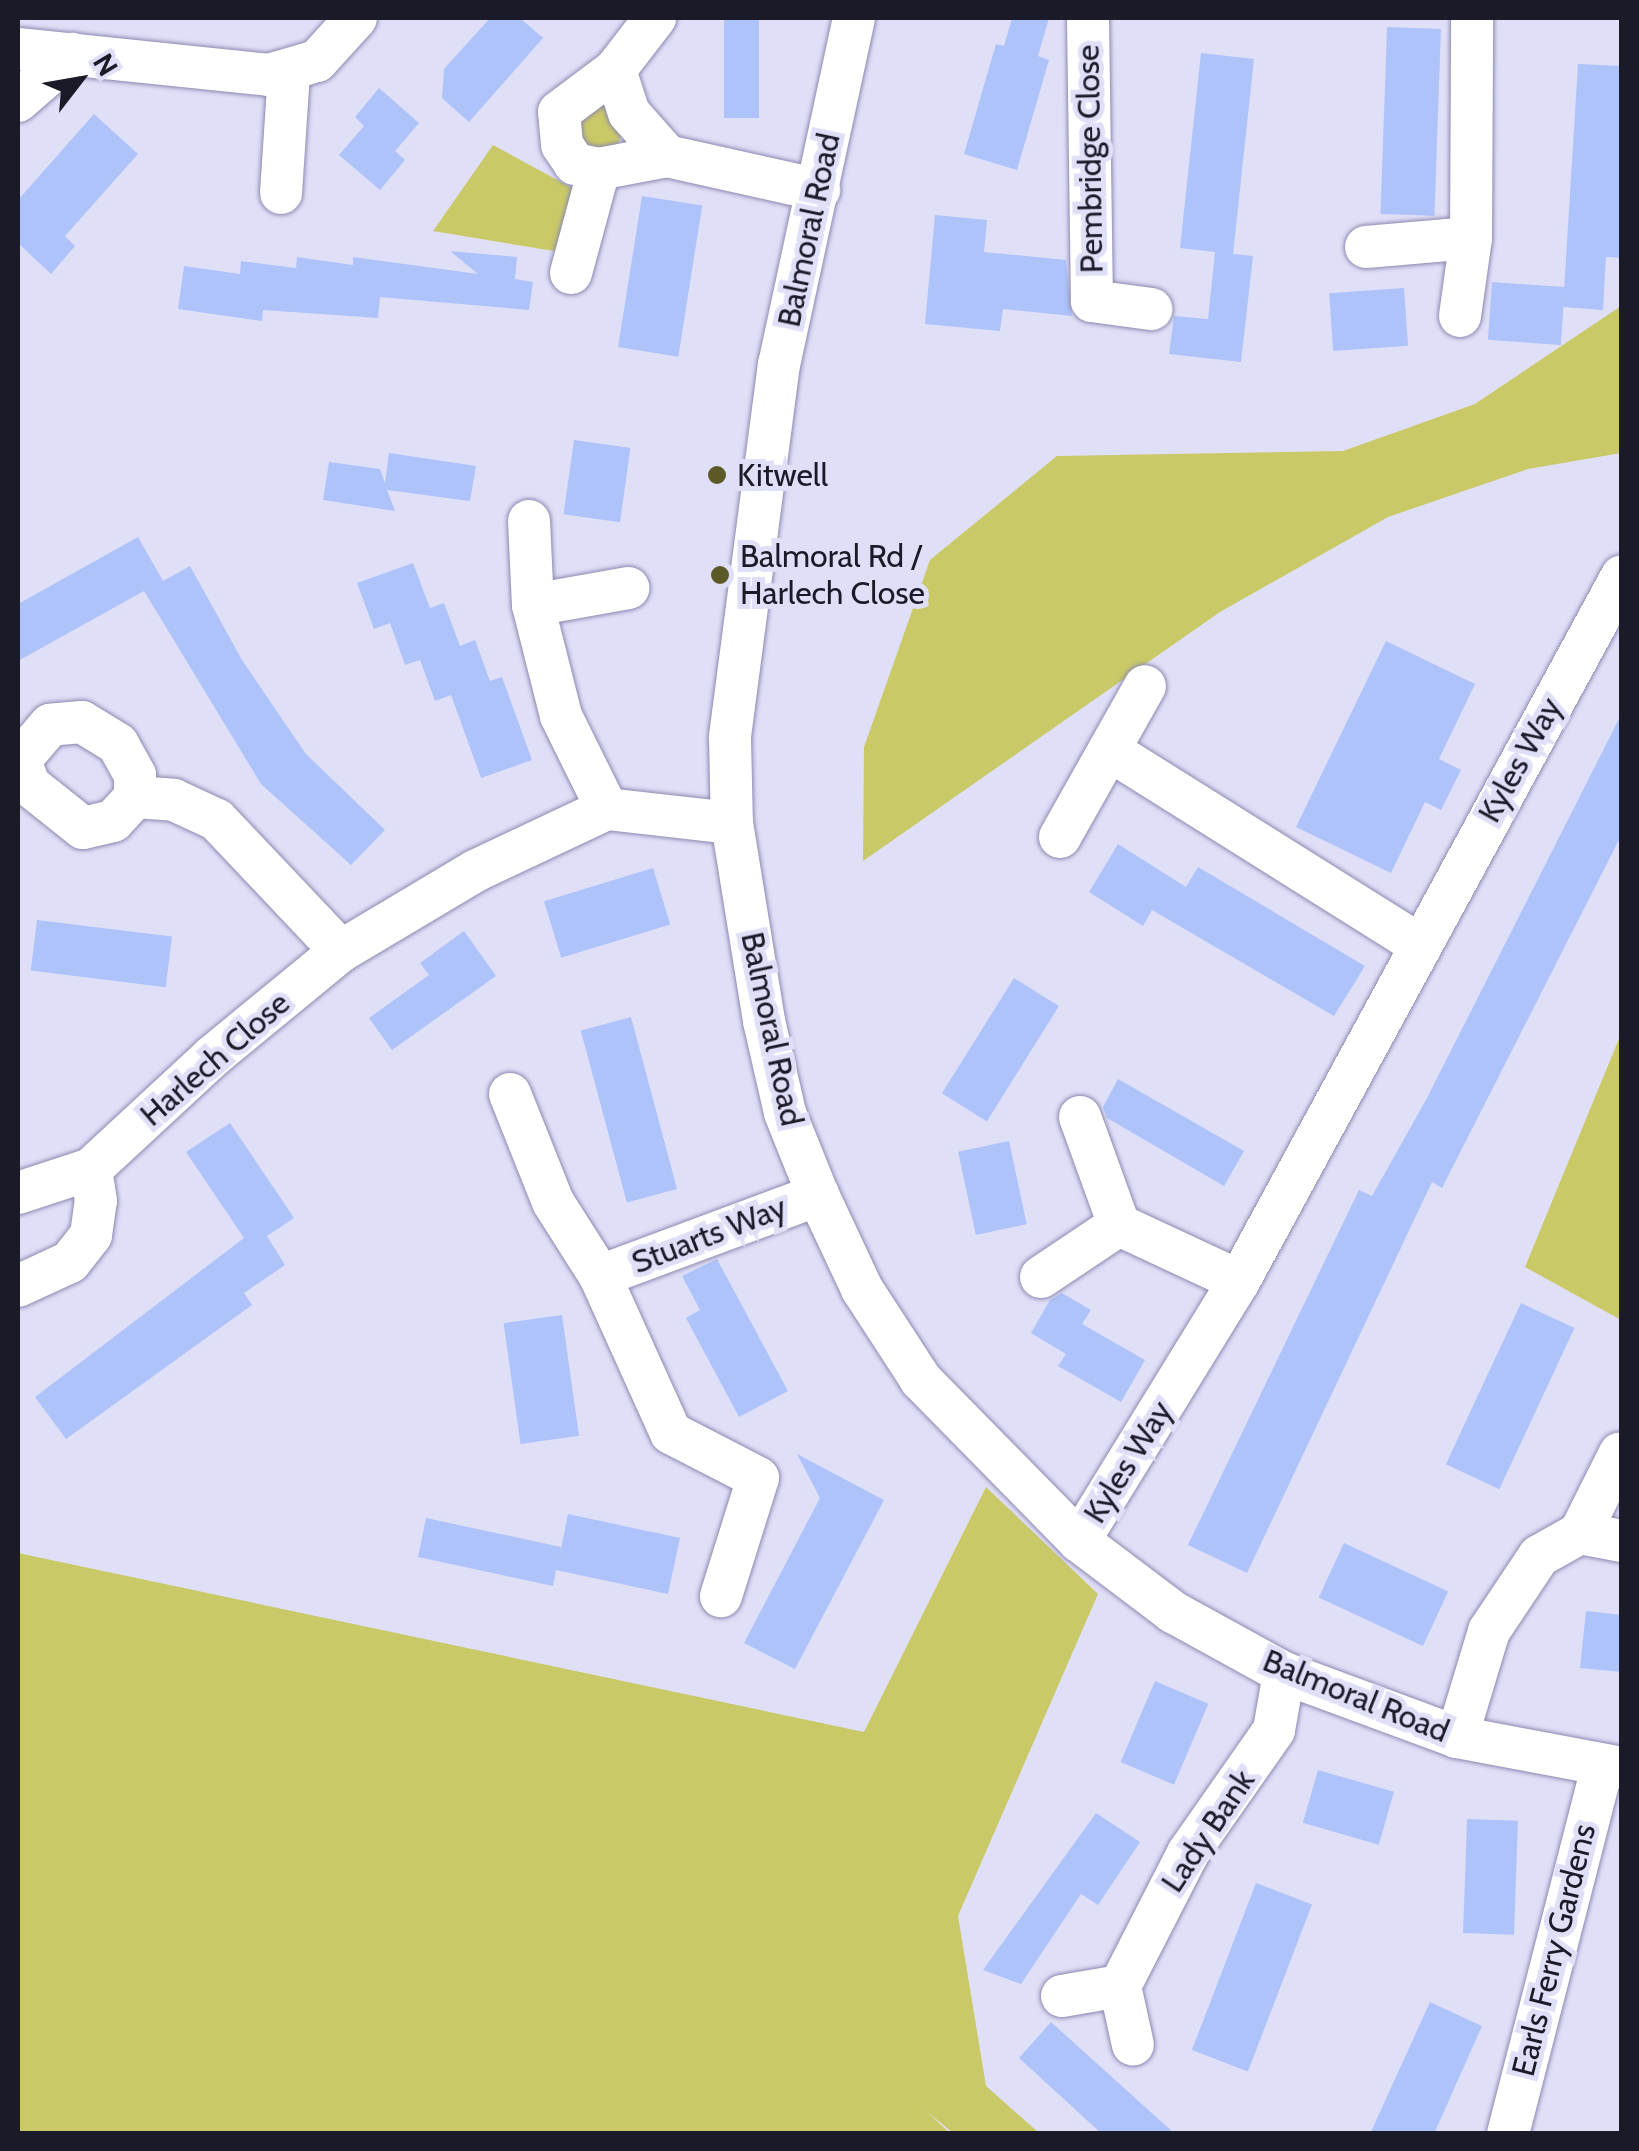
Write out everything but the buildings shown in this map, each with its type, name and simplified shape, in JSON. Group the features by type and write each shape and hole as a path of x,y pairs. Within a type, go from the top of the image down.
{"street":[{"path":"18,49 289,72 317,61 356,18"},
{"path":"655,18 615,70 559,112 562,145 575,164 599,169 667,156 819,190"},
{"name":"Balmoral Road","path":"854,18 767,438 730,738 732,823 786,1113 818,1194 862,1290 921,1380 1079,1541 1173,1612 1284,1673 1456,1738 1612,1768"},
{"name":"Pembridge Close","path":"1088,18 1092,302 1151,310"},
{"path":"1460,316 1471,238 1472,18"},
{"path":"18,101 72,54"},
{"path":"615,70 629,113 667,156"},
{"path":"281,193 289,72"},
{"path":"571,274 599,169"},
{"path":"1366,247 1471,238"},
{"path":"529,521 533,605 561,716 607,809 732,823"},
{"name":"Kyles Way","path":"1079,1541 1240,1281 1622,576"},
{"path":"533,605 628,588"},
{"path":"1060,837 1145,686"},
{"path":"1109,750 1420,944"},
{"path":"135,797 174,800 216,820 341,952"},
{"name":"Harlech Close","path":"18,1194 92,1169 213,1056 341,952 475,871 607,809"},
{"name":"Stuarts Way","path":"510,1094 553,1202 600,1276 671,1433 758,1478 721,1596"},
{"path":"1080,1117 1120,1226 1240,1281"},
{"path":"18,1286 70,1262 91,1235 92,1169"},
{"name":"Stuarts Way","path":"600,1276 818,1194"},
{"path":"1041,1276 1120,1226"},
{"path":"1456,1738 1489,1631 1539,1556 1580,1533 1620,1453"},
{"path":"1580,1533 1622,1541"},
{"name":"Lady Bank","path":"1120,1986 1188,1853 1274,1730 1284,1673"},
{"name":"Earls Ferry Gardens","path":"1508,2134 1612,1768"},
{"path":"1062,1996 1120,1986 1134,2044"}],"shaded area":[{"path":"610,101 625,126 617,147 595,158 573,143 586,102"},
{"path":"493,145 576,190 560,252 433,231"},
{"path":"1621,306 1621,453 1528,469 1388,517 1220,612 863,861 864,747 930,560 1057,456 1343,451 1475,404"},
{"path":"1621,1034 1622,1320 1525,1267"},
{"path":"986,1487 1098,1594 958,1916 986,2086 1039,2133 953,2133 925,2110 950,2133 18,2133 18,1553 864,1732"}],"place":[{"name":"Kitwell","path":"717,475"},
{"name":"Balmoral Rd / Harlech Close","path":"720,575"}]}
